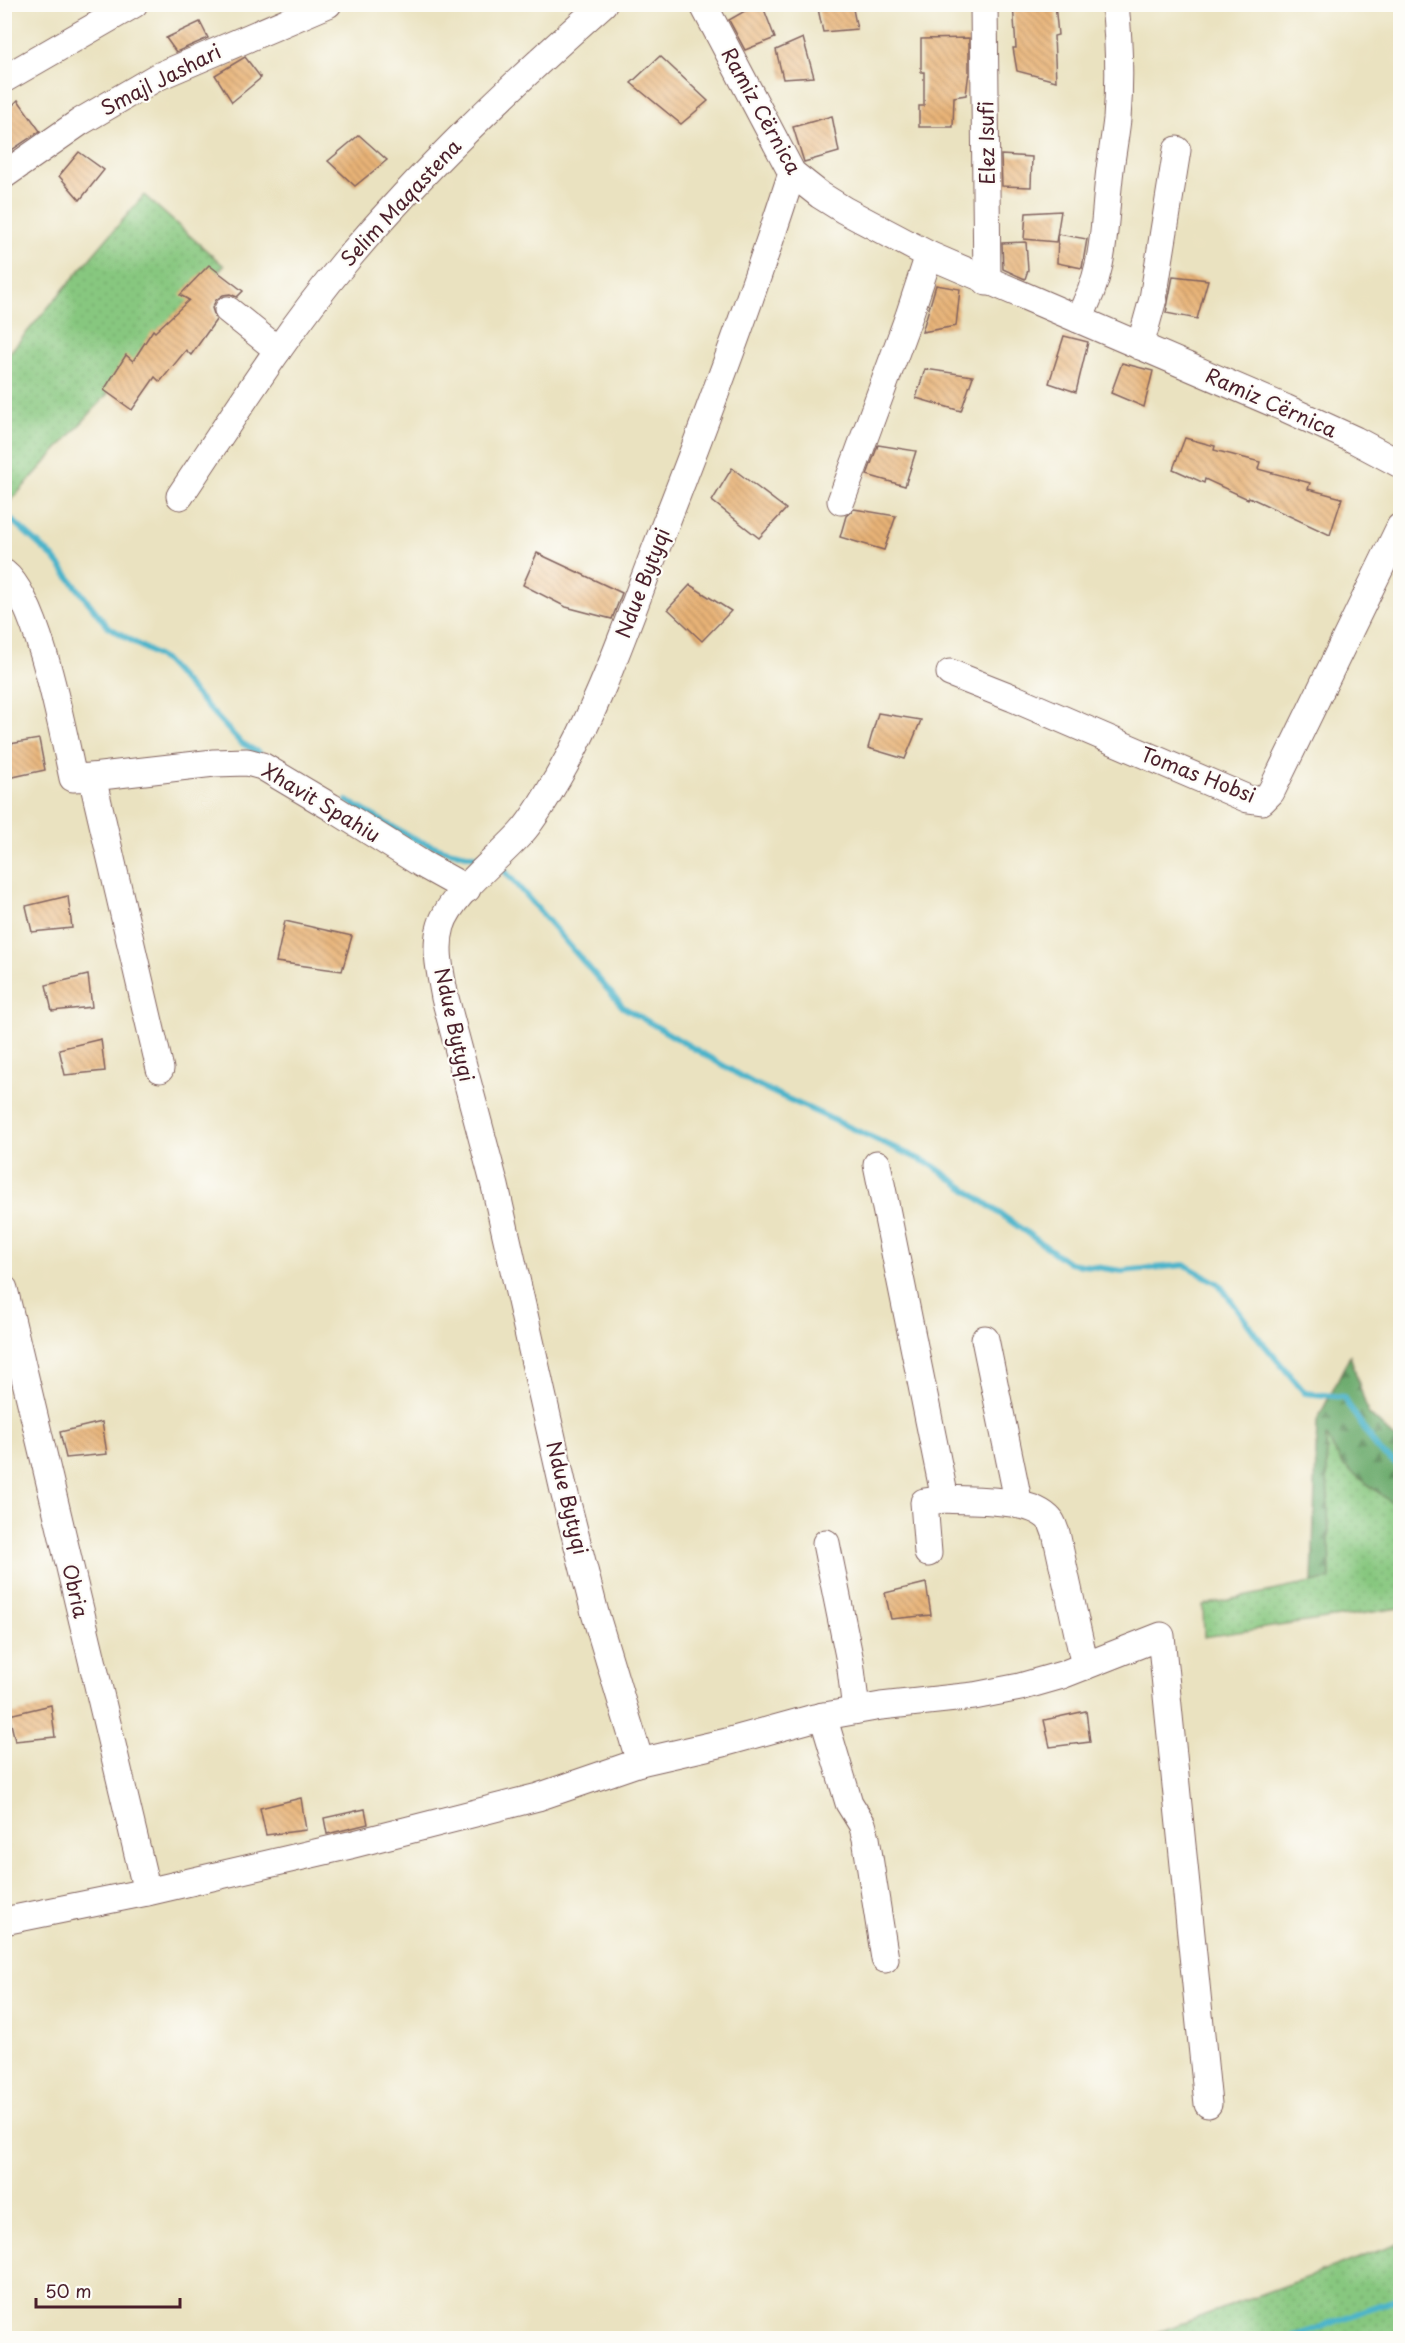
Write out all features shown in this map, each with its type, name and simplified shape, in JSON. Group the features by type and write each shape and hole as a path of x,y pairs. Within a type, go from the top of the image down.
{"street":[{"path":"4,79 134,4"},
{"name":"Smajl Jashari","path":"4,175 80,122 148,82 328,4"},
{"name":"Selim Maqastena","path":"180,496 278,350 345,261 408,191 504,96 603,4"},
{"name":"Ramiz Cërnica","path":"703,4 792,173 805,185 844,210 929,255 987,282 1285,408 1401,464"},
{"name":"Elez Isufi","path":"984,4 987,282"},
{"path":"1078,319 1091,297 1103,252 1105,214 1117,119 1119,69 1115,4"},
{"path":"1140,346 1159,266 1177,150"},
{"name":"Ndue Bytyqi","path":"640,1762 584,1569 498,1197 445,998 438,945 441,925 449,909 522,832 543,804 589,715 618,647 727,367 792,173"},
{"path":"841,501 929,255"},
{"path":"228,310 278,350"},
{"name":"Tomas Hobsi","path":"950,674 1013,698 1248,799 1262,801 1271,792 1401,527"},
{"path":"4,573 19,591 40,642 73,778 92,777 160,1068"},
{"name":"Xhavit Spahiu","path":"92,777 214,763 247,762 262,766 467,889"},
{"path":"877,1164 945,1499"},
{"name":"Obria","path":"4,1289 147,1892"},
{"path":"985,1339 1019,1505"},
{"path":"928,1553 924,1502 945,1499 1019,1505 1038,1511 1050,1520 1056,1533 1085,1666"},
{"path":"826,1543 850,1661 856,1710"},
{"path":"4,1922 350,1845 527,1800 640,1762 723,1743 823,1716 974,1696 1020,1687 1085,1666 1161,1636 1208,2104"},
{"path":"823,1716 849,1803 862,1824 866,1838 885,1959"}],"green space":[{"path":"144,195 224,266 5,507 5,358"},
{"path":"1350,1355 1368,1413 1400,1443 1400,1509 1343,1465 1326,1436 1330,1579 1312,1583 1317,1421"},
{"path":"1326,1435 1343,1465 1400,1509 1400,1608 1204,1637 1203,1605 1330,1579"},
{"path":"1400,2243 1400,2338 1142,2338"}],"building":[{"path":"757,4 762,4 775,38 745,50 729,20"},
{"path":"817,4 852,4 857,29 823,32"},
{"path":"1013,4 1055,4 1058,35 1054,36 1056,81 1017,71 1013,48 1016,48"},
{"path":"200,22 208,38 176,52 166,38"},
{"path":"803,38 814,77 783,79 776,50"},
{"path":"969,38 966,95 954,97 953,127 919,127 919,106 924,106 921,39"},
{"path":"660,56 708,101 681,124 631,83"},
{"path":"245,57 261,78 232,102 215,75"},
{"path":"18,100 40,131 4,155 4,114"},
{"path":"832,116 839,152 804,162 793,127"},
{"path":"359,135 387,160 355,186 328,161"},
{"path":"79,152 104,170 80,200 59,176"},
{"path":"1001,155 1032,157 1031,187 1002,186"},
{"path":"1061,211 1056,242 1024,239 1026,213"},
{"path":"1058,234 1087,239 1082,268 1057,263"},
{"path":"1026,242 1028,270 1025,279 1003,269 1002,243"},
{"path":"209,265 243,291 237,297 230,294 223,295 216,300 212,308 216,320 191,355 186,350 160,382 155,377 132,410 104,390 126,355 133,361 153,330 155,332 189,300 180,295"},
{"path":"1173,276 1208,280 1197,319 1166,313"},
{"path":"936,285 960,289 956,326 922,332"},
{"path":"1064,336 1088,342 1076,392 1049,383"},
{"path":"1122,363 1153,371 1144,407 1111,393"},
{"path":"925,369 973,376 961,411 916,398"},
{"path":"1185,438 1215,446 1214,450 1260,462 1258,469 1310,483 1308,489 1342,498 1330,535 1249,497 1248,499 1205,479 1204,483 1173,469"},
{"path":"878,445 916,451 905,486 867,475"},
{"path":"732,468 786,509 759,538 712,501"},
{"path":"854,509 896,516 884,550 840,537 846,516"},
{"path":"537,553 622,593 612,619 566,607 523,585"},
{"path":"690,585 731,611 702,641 668,609"},
{"path":"878,713 921,720 905,759 868,748"},
{"path":"39,739 45,770 4,779 4,745"},
{"path":"68,896 72,928 32,932 26,906"},
{"path":"285,921 352,936 342,971 276,962"},
{"path":"88,975 92,1007 52,1011 46,985"},
{"path":"101,1039 105,1071 65,1075 59,1049"},
{"path":"102,1422 107,1454 66,1458 60,1432"},
{"path":"926,1583 931,1615 891,1619 885,1593"},
{"path":"51,1705 55,1737 15,1741 9,1715"},
{"path":"1086,1711 1090,1742 1050,1747 1044,1720"},
{"path":"301,1798 306,1830 266,1835 260,1808"},
{"path":"365,1809 368,1824 327,1834 324,1818"}],"waterway":[{"path":"4,513 54,558 107,626 164,660 240,742 259,753"},
{"path":"347,801 416,840 448,851 481,858"},
{"path":"503,869 623,1007 753,1083 932,1165 1069,1263 1122,1271 1185,1265 1219,1284 1256,1335 1305,1393 1343,1397 1379,1451 1400,1467"},
{"path":"1292,2338 1400,2297"}]}
